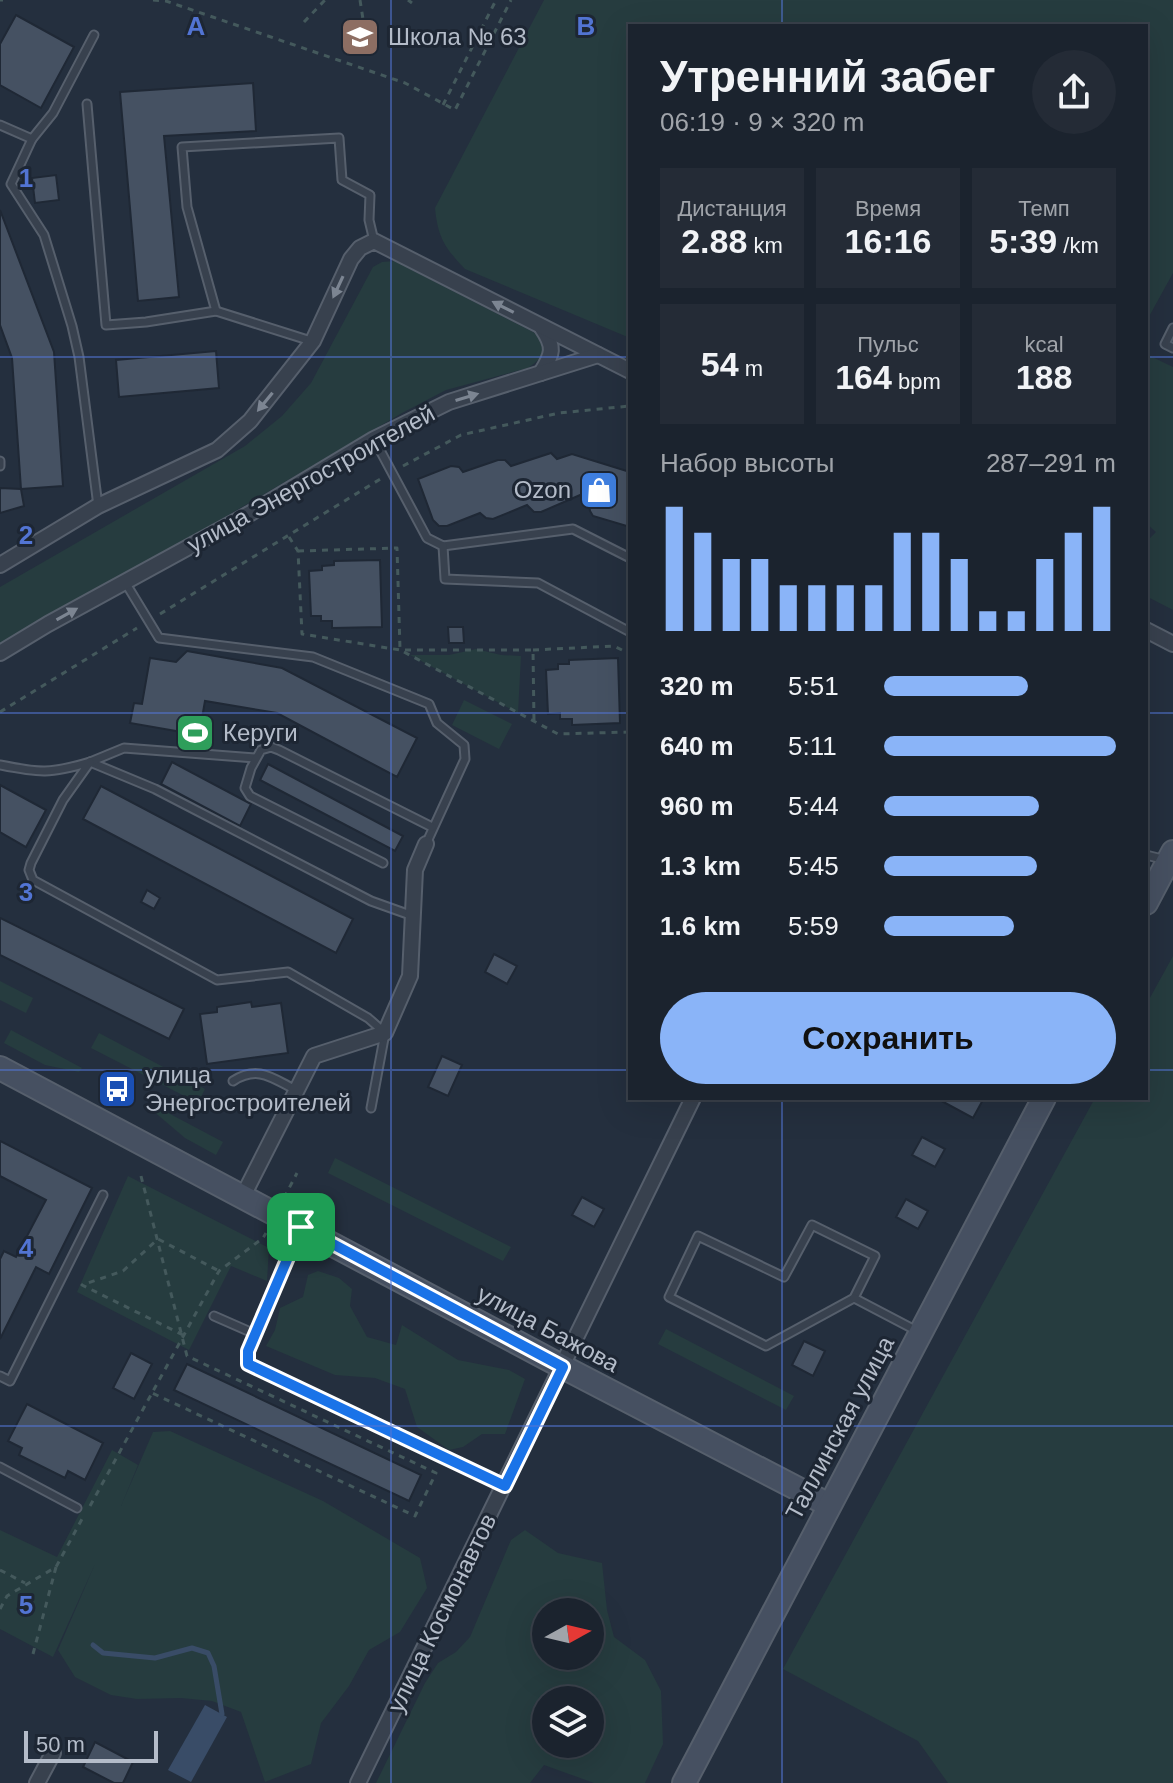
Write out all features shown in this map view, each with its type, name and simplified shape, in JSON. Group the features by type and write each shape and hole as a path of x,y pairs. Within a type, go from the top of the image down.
{"street":[{"path":"0,565 98,506 217,450 250,421 313,341 351,259 360,248 374,241 628,370"},
{"path":"541,326 553,344 552,356 541,373"},
{"name":"улица Энергостроителей","path":"0,653 249,514 374,439 449,402 598,355"},
{"path":"1148,631 1173,644"},
{"path":"243,1196 314,1056 385,1033 410,976 415,870 426,844"},
{"path":"1148,899 1171,856"},
{"name":"улица Бажова","path":"0,1068 829,1505"},
{"name":"улица Космонавтов","path":"358,1783 692,1100"},
{"name":"Таллинская улица","path":"684,1783 1043,1100"},
{"path":"37,1783 53,1753"}],"lane":[{"path":"94,35 53,113 32,139 11,184 44,235 72,326 79,357 98,506"},
{"path":"87,104 106,325 216,311 313,341"},
{"path":"0,125 32,139"},
{"path":"216,311 187,207 182,147 339,138 342,180 370,195 369,220 374,241"},
{"path":"1173,328 1165,344 1173,348"},
{"path":"374,439 427,538 443,546 573,529 628,557"},
{"path":"443,546 445,579 538,583 628,631"},
{"path":"125,582 159,638 313,657 429,704 437,723 464,745 465,759 426,844"},
{"path":"383,863 250,796 245,788 255,758 261,750 271,747 432,827"},
{"path":"0,765 37,773 61,770 124,748 255,758"},
{"path":"90,762 155,789 371,901 413,916"},
{"path":"90,762 63,800 31,863 29,870 33,880 217,980 288,972 368,1018 385,1033 371,1108"},
{"path":"1148,855 1171,856"},
{"path":"233,1081 246,1072 261,1073 296,1090"},
{"path":"0,1376 10,1381 103,1195"},
{"path":"812,1225 875,1256 854,1298 766,1346 669,1297 698,1236 784,1277 812,1225"},
{"path":"301,1227 248,1351 248,1364 505,1486"},
{"path":"854,1298 920,1333"},
{"path":"214,1316 255,1334"},
{"path":"0,1467 77,1508"}],"path":[{"path":"153,0 166,1 405,83 455,110 511,0"},
{"path":"304,22 325,0"},
{"path":"360,0 365,32"},
{"path":"443,105 496,0"},
{"path":"0,712 392,472 461,435 559,413 628,406"},
{"path":"288,536 298,551 302,634 400,650 533,650 614,646 628,653"},
{"path":"298,551 397,548 400,650"},
{"path":"400,650 558,734 628,732"},
{"path":"533,650 534,722"},
{"path":"33,1654 56,1567 219,1271 263,1238 297,1173"},
{"path":"141,1176 187,1356 436,1473 415,1516 152,1393"},
{"path":"158,1239 219,1271"},
{"path":"158,1239 123,1271 82,1285 184,1335"},
{"path":"0,1609 7,1596 56,1567"},
{"path":"0,1570 27,1584"}],"green space":[{"path":"544,0 1173,0 1173,273 1148,318 1148,24 628,24 628,337 465,269 444,242 435,208"},
{"path":"394,261 533,332 544,340 540,357 528,368 446,390 402,413 0,649 0,587 245,446 282,416 311,383 373,267"},
{"path":"1148,355 1173,367 1173,610 1148,597 1148,540 1156,532 1148,525"},
{"path":"476,649 521,656 518,713 410,655 449,655"},
{"path":"464,700 512,724 499,749 452,725"},
{"path":"1173,956 1173,1783 948,1783 918,1741 783,1669 1094,1100 1148,1100 1148,1001"},
{"path":"0,981 33,998 26,1013 0,1000"},
{"path":"11,1030 82,1068 79,1072 45,1065 4,1043"},
{"path":"99,1033 205,1089 198,1103 91,1048"},
{"path":"155,1106 223,1142 216,1155 185,1138 152,1110"},
{"path":"335,1158 511,1247 503,1261 328,1173"},
{"path":"128,1176 269,1248 267,1281 231,1266 189,1350 77,1292"},
{"path":"318,1271 339,1278 352,1289 350,1306 367,1337 396,1345 402,1325 458,1360 509,1370 525,1379 505,1434 482,1434 463,1447 449,1450 417,1427 405,1389 375,1378 335,1375 266,1346 275,1330 280,1308 303,1297 308,1275"},
{"path":"666,1329 794,1396 786,1410 658,1344"},
{"path":"170,1431 323,1501 420,1558 427,1588 400,1632 369,1650 349,1686 321,1723 311,1764 265,1782 241,1712 212,1701 137,1699 111,1695 75,1677 58,1650 95,1564 53,1657 0,1629 0,1530 57,1557 112,1450 138,1465 121,1506 153,1432"},
{"path":"525,1530 558,1553 602,1563 607,1610 614,1637 645,1660 661,1691 663,1744 645,1783 594,1783 544,1765 530,1783 376,1783 425,1683 438,1663 456,1652 470,1637 511,1540"}],"water":[{"path":"205,1705 227,1717 191,1782 168,1770"}],"building":[{"path":"16,15 74,47 41,108 0,85 0,44"},
{"path":"253,83 256,131 164,136 179,297 138,301 120,92"},
{"path":"56,175 59,200 35,203 32,178"},
{"path":"0,210 54,352 63,486 21,489 12,358 0,325"},
{"path":"216,351 219,388 119,397 116,360"},
{"path":"551,453 557,459 572,454 628,471 628,526 593,516 587,492 541,512 534,512 527,505 493,519 480,513 447,526 439,526 433,520 418,479 451,466 459,467 463,472 505,460 511,466"},
{"path":"0,488 21,489 24,506 0,513"},
{"path":"380,560 382,627 332,628 332,621 321,621 321,616 311,616 309,571 322,570 322,566 334,565 334,561"},
{"path":"448,627 463,627 464,643 449,643"},
{"path":"187,651 282,668 417,738 397,777 277,713 205,701 199,735 130,723 134,703 142,704 150,658 176,662"},
{"path":"618,658 620,723 572,725 572,719 560,719 560,713 548,714 546,670 558,669 558,664 569,664 569,660"},
{"path":"172,762 251,804 240,826 161,784"},
{"path":"268,764 403,836 395,851 260,780"},
{"path":"0,785 46,810 26,847 0,832"},
{"path":"101,786 353,919 336,953 83,819"},
{"path":"147,890 160,898 154,909 141,902"},
{"path":"0,918 184,1009 169,1039 0,955"},
{"path":"494,954 517,966 507,984 485,972"},
{"path":"251,1002 252,1007 281,1003 288,1053 207,1064 200,1014 217,1012 217,1007"},
{"path":"442,1056 462,1065 448,1096 428,1087"},
{"path":"940,1100 983,1100 973,1118"},
{"path":"922,1137 945,1149 935,1167 912,1155"},
{"path":"0,1141 92,1188 49,1274 36,1267 0,1339 0,1259 4,1251 16,1257 46,1200 0,1176"},
{"path":"582,1197 604,1209 594,1227 572,1215"},
{"path":"906,1199 928,1211 918,1229 896,1217"},
{"path":"804,1341 825,1351 813,1376 792,1365"},
{"path":"131,1353 152,1364 134,1399 113,1388"},
{"path":"187,1364 421,1475 409,1501 174,1390"},
{"path":"27,1404 103,1443 85,1480 68,1471 65,1478 19,1455 22,1448 8,1441"},
{"path":"95,1742 133,1762 123,1783 114,1783 83,1767"}],"waterway":[{"path":"93,1645 103,1653 155,1658 192,1648 208,1653 214,1666 222,1714"}],"place":[{"name":"Школа № 63","path":"360,37"},
{"name":"Ozon","path":"599,490"},
{"name":"Керуги","path":"195,733"},
{"name":"улица Энергостроителей","path":"117,1089"}],"route":[{"path":"301,1227 563,1367 505,1486 248,1364 248,1351 301,1227"}]}
